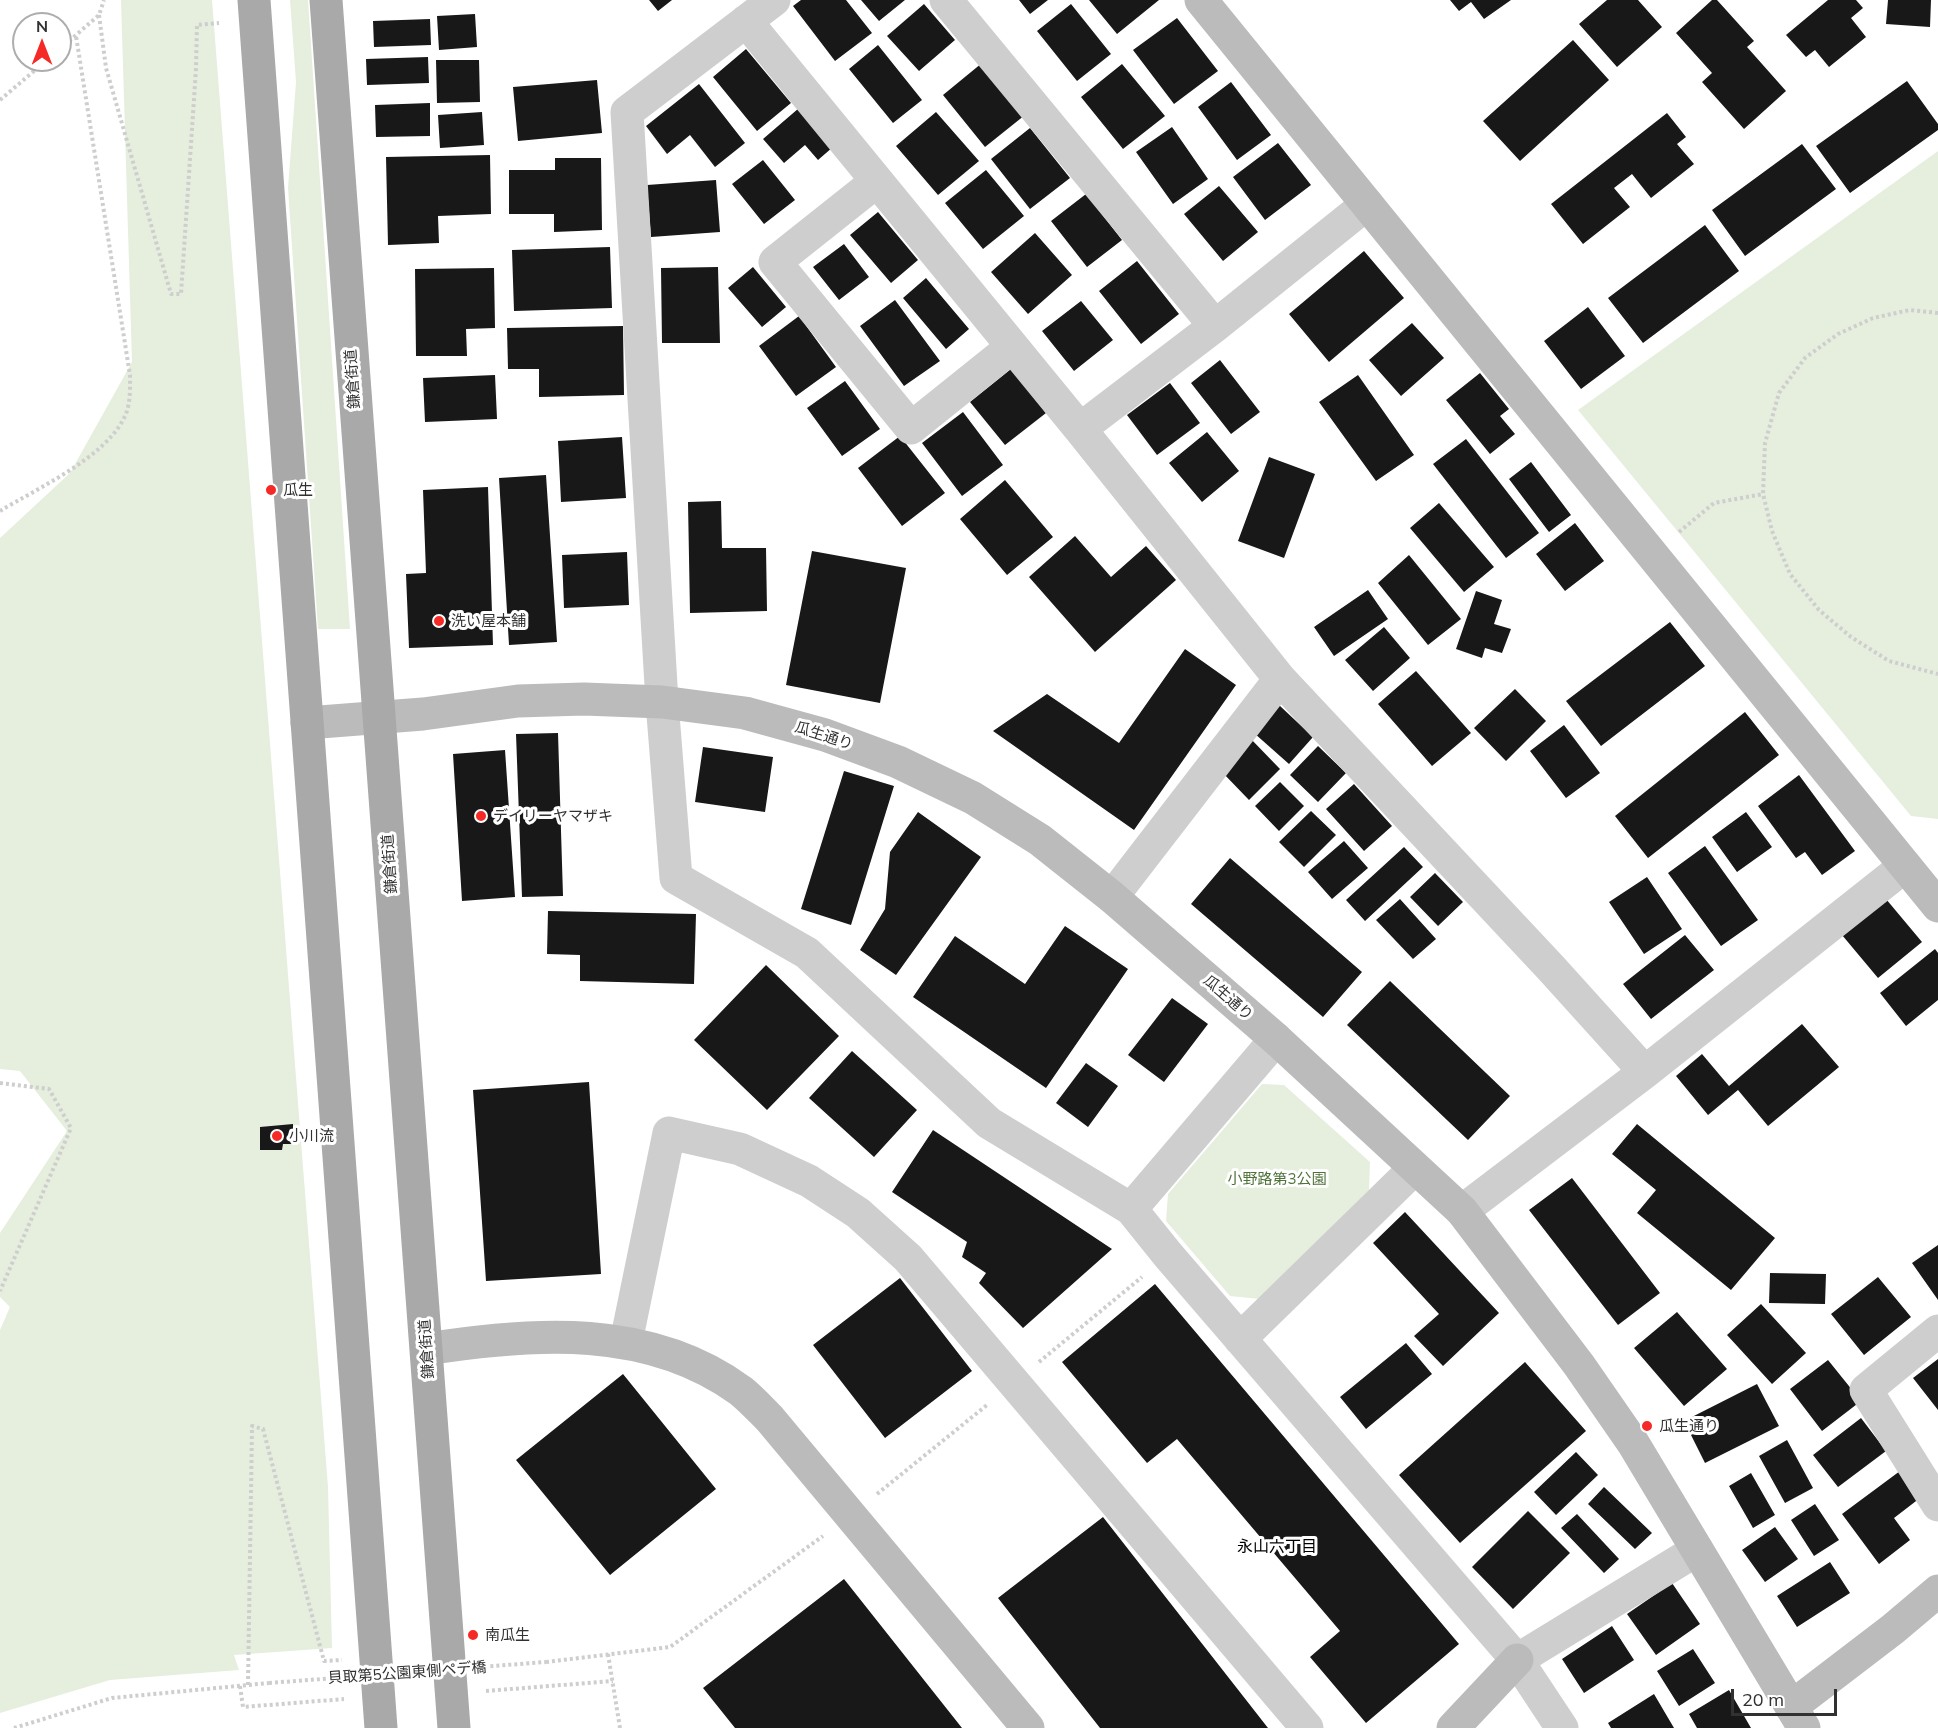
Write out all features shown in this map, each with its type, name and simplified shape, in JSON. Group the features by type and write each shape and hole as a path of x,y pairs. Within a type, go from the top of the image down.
{"main road":[{"path":"255,0 381,1728"},
{"name":"鎌倉街道","path":"326,0 378,718 428,1349 454,1728"}],"street":[{"path":"774,0 627,112 662,702 676,878 807,953 989,1122 1131,1209 1517,1660 1562,1728"},
{"path":"946,0 1215,326"},
{"path":"1201,0 1938,906"},
{"path":"746,21 1080,429 1280,679 1551,968 1645,1072"},
{"path":"877,181 775,262 911,428 1012,347"},
{"path":"1080,429 1215,326 1367,204"},
{"path":"1112,897 1280,679"},
{"name":"瓜生通り","path":"307,723 423,714 518,701 584,699 662,702 745,713 825,735 898,762 973,798 1040,840 1112,897 1276,1039 1462,1211 1579,1365 1633,1443 1797,1717"},
{"path":"1462,1211 1645,1072 1905,866"},
{"path":"1131,1209 1276,1039"},
{"path":"626,1342 669,1133 740,1149 808,1181 858,1214 908,1258 1307,1728"},
{"path":"1240,1339 1415,1168"},
{"path":"1938,1331 1866,1390 1938,1505"},
{"path":"428,1349 476,1341 593,1337 664,1351 708,1370 741,1391 763,1412 1028,1728"},
{"path":"1453,1728 1517,1660 1697,1550"},
{"path":"1797,1717 1938,1591"}],"path":[{"path":"104,0 99,15 106,68 171,294 181,294 197,25 219,23"},
{"path":"72,39 99,15"},
{"path":"0,511 89,457 110,440 124,419 129,404 130,375 76,36"},
{"path":"0,100 34,72"},
{"path":"1938,313 1910,310 1873,318 1838,334 1805,358 1779,393 1765,442 1763,494 1772,531 1790,574 1819,610 1851,638 1889,661 1938,674"},
{"path":"1671,538 1714,503 1763,494"},
{"path":"0,1083 49,1089 71,1128 0,1291"},
{"path":"248,1685 252,1426 263,1429 324,1661 342,1660"},
{"path":"608,1654 620,1728"},
{"name":"貝取第5公園東側ペデ橋","path":"14,1728 112,1698 269,1683 546,1662"},
{"path":"482,1691 613,1681"},
{"path":"240,1686 243,1707 344,1699"}],"green space":[{"path":"121,0 212,0 328,1487 332,1648 234,1655 239,1670 110,1680 0,1713 0,1330 10,1307 0,1297 0,1233 67,1131 20,1071 0,1069 0,538 70,473 132,362"},
{"path":"290,0 308,0 350,629 318,629 288,188 296,82"},
{"path":"1938,151 1938,819 1911,816 1578,410"},
{"name":"小野路第3公園","path":"1262,1084 1284,1085 1370,1162 1369,1190 1260,1299 1230,1296 1166,1221 1168,1194"}],"building":[{"path":"649,0 672,0 658,11"},
{"path":"801,0 846,0 872,33 835,61 793,6"},
{"path":"861,0 905,0 879,21"},
{"path":"1019,0 1048,0 1030,14"},
{"path":"1089,0 1159,0 1117,34"},
{"path":"1450,0 1511,0 1484,19 1471,2 1459,11"},
{"path":"1607,0 1638,0 1662,27 1617,67 1579,24"},
{"path":"1712,0 1717,0 1754,41 1747,47 1786,91 1744,129 1702,82 1712,73 1676,33"},
{"path":"1828,0 1856,0 1863,8 1851,18 1866,37 1829,67 1815,50 1806,57 1786,35"},
{"path":"1888,0 1931,0 1930,27 1886,24"},
{"path":"924,4 955,40 919,71 887,36"},
{"path":"1071,4 1111,54 1077,81 1037,31"},
{"path":"475,14 477,47 439,50 437,16"},
{"path":"1177,18 1218,71 1174,104 1133,50"},
{"path":"430,19 431,45 374,47 373,21"},
{"path":"1573,40 1609,80 1520,161 1483,121"},
{"path":"878,45 922,100 893,123 849,69"},
{"path":"746,49 791,103 757,131 713,77"},
{"path":"428,57 429,83 367,85 366,59"},
{"path":"436,60 479,60 480,102 437,103"},
{"path":"982,63 1025,115 985,147 943,95"},
{"path":"1122,64 1165,116 1123,149 1081,97"},
{"path":"597,80 602,133 518,141 513,87"},
{"path":"1907,81 1938,124 1938,130 1850,193 1816,146"},
{"path":"1231,82 1271,135 1237,160 1198,107"},
{"path":"699,84 745,143 715,167 690,135 667,154 646,126"},
{"path":"430,103 430,136 376,137 375,105"},
{"path":"799,108 833,147 818,160 805,145 784,163 763,139"},
{"path":"482,112 484,145 440,148 438,115"},
{"path":"936,112 979,161 938,195 896,146"},
{"path":"1667,113 1686,137 1677,144 1694,164 1651,198 1632,174 1614,188 1630,207 1583,244 1551,204"},
{"path":"1172,127 1208,179 1173,204 1136,152"},
{"path":"1030,128 1070,178 1030,209 991,159"},
{"path":"1278,143 1311,185 1265,220 1233,177"},
{"path":"1802,144 1836,189 1745,256 1712,210"},
{"path":"490,155 491,214 438,216 439,243 388,245 386,157"},
{"path":"555,158 601,158 602,230 554,232 554,214 509,214 509,170 555,170"},
{"path":"763,160 795,200 764,224 732,184"},
{"path":"986,170 1024,216 983,249 945,203"},
{"path":"716,180 720,232 651,237 647,185"},
{"path":"1219,186 1258,232 1223,261 1184,214"},
{"path":"1086,194 1122,240 1087,267 1051,221"},
{"path":"878,212 918,260 891,283 850,235"},
{"path":"1705,225 1739,271 1643,343 1608,298"},
{"path":"1035,233 1072,275 1028,314 991,272"},
{"path":"844,244 869,277 839,300 813,267"},
{"path":"610,247 612,308 514,311 512,250"},
{"path":"1364,251 1404,298 1329,362 1289,314"},
{"path":"1137,261 1179,314 1141,344 1099,291"},
{"path":"718,267 720,343 662,343 661,268"},
{"path":"753,267 786,307 762,327 728,288"},
{"path":"494,268 495,328 466,329 467,356 416,356 415,269"},
{"path":"926,278 969,329 946,349 903,298"},
{"path":"895,300 940,361 904,386 860,326"},
{"path":"1081,301 1113,340 1074,371 1042,331"},
{"path":"1588,307 1625,356 1581,389 1544,341"},
{"path":"799,316 836,367 796,396 759,346"},
{"path":"1412,323 1444,358 1401,396 1369,360"},
{"path":"623,326 624,395 539,397 539,369 508,369 507,328"},
{"path":"1220,360 1260,412 1231,434 1191,383"},
{"path":"1011,369 1046,413 1005,445 970,402"},
{"path":"1480,373 1509,409 1500,416 1515,434 1490,454 1446,400"},
{"path":"495,375 497,419 425,422 423,378"},
{"path":"1358,375 1414,455 1376,481 1319,402"},
{"path":"845,381 880,429 842,456 807,408"},
{"path":"1170,383 1200,423 1157,455 1127,415"},
{"path":"963,412 1003,465 962,496 922,443"},
{"path":"1207,432 1239,471 1202,502 1169,463"},
{"path":"900,436 945,493 902,526 858,468"},
{"path":"622,437 626,498 561,502 558,441"},
{"path":"1466,439 1539,533 1506,558 1433,464"},
{"path":"1269,457 1315,474 1284,558 1238,541"},
{"path":"1531,462 1571,515 1549,532 1509,479"},
{"path":"546,475 557,642 509,645 499,478"},
{"path":"1005,480 1053,537 1007,575 960,519"},
{"path":"488,487 493,645 409,648 406,574 426,573 423,490"},
{"path":"721,501 722,548 766,548 767,611 690,613 688,502"},
{"path":"1439,503 1494,567 1464,592 1410,528"},
{"path":"1575,523 1604,561 1565,591 1536,554"},
{"path":"1075,536 1111,577 1146,546 1176,580 1095,652 1029,577"},
{"path":"812,551 906,568 880,703 786,685"},
{"path":"627,552 629,605 564,608 562,555"},
{"path":"1409,555 1461,619 1428,645 1378,583"},
{"path":"1368,590 1388,619 1334,656 1314,627"},
{"path":"1476,591 1502,600 1494,624 1511,629 1502,653 1485,648 1482,658 1456,649"},
{"path":"1670,622 1705,666 1601,746 1566,701"},
{"path":"1384,627 1410,658 1373,691 1345,660"},
{"path":"1185,649 1236,685 1134,830 993,731 1047,694 1119,743"},
{"path":"1416,671 1471,733 1432,766 1378,704"},
{"path":"1515,689 1546,721 1506,761 1474,728"},
{"path":"1279,705 1313,737 1289,764 1254,733"},
{"path":"1745,712 1779,755 1648,858 1615,816"},
{"path":"1564,725 1600,773 1566,798 1530,751"},
{"path":"558,733 563,896 522,897 516,734"},
{"path":"1249,737 1280,769 1249,800 1222,772"},
{"path":"1318,746 1346,773 1318,802 1290,775"},
{"path":"703,747 773,757 765,812 695,802"},
{"path":"505,750 515,897 462,901 453,754"},
{"path":"844,771 894,786 851,925 801,909"},
{"path":"1799,775 1855,851 1822,875 1805,852 1796,858 1758,806"},
{"path":"1280,782 1304,806 1279,831 1255,806"},
{"path":"1354,784 1392,826 1364,851 1326,809"},
{"path":"1311,811 1336,835 1304,867 1279,842"},
{"path":"918,812 981,857 896,975 860,950 885,909 890,852"},
{"path":"1746,812 1772,847 1737,872 1712,837"},
{"path":"1344,841 1368,868 1332,899 1308,872"},
{"path":"1705,846 1758,920 1721,946 1668,873"},
{"path":"1404,847 1423,867 1365,921 1346,900"},
{"path":"1230,858 1362,972 1323,1017 1191,904"},
{"path":"1435,873 1463,902 1438,926 1410,897"},
{"path":"1647,877 1682,929 1644,954 1609,902"},
{"path":"1400,899 1436,939 1413,959 1376,920"},
{"path":"1886,899 1922,942 1878,978 1842,935"},
{"path":"548,911 696,914 694,984 580,981 580,955 547,954"},
{"path":"1065,926 1128,969 1046,1088 913,997 955,936 1025,984"},
{"path":"1685,935 1714,970 1651,1019 1623,984"},
{"path":"1935,949 1938,953 1938,1000 1906,1026 1880,993"},
{"path":"766,965 839,1036 767,1110 694,1040"},
{"path":"1390,981 1510,1096 1468,1140 1347,1025"},
{"path":"1172,998 1208,1024 1164,1082 1128,1055"},
{"path":"1802,1024 1839,1067 1768,1126 1738,1090 1708,1115 1676,1076 1702,1054 1729,1086"},
{"path":"852,1051 917,1110 874,1157 809,1098"},
{"path":"1086,1063 1118,1086 1088,1127 1056,1103"},
{"path":"589,1082 601,1274 486,1281 473,1090"},
{"name":"小川流","path":"293,1124 293,1144 283,1144 282,1150 260,1150 260,1127"},
{"path":"1637,1124 1775,1238 1731,1290 1637,1213 1656,1190 1612,1154"},
{"path":"933,1130 1112,1249 1023,1328 979,1283 986,1273 962,1257 967,1242 892,1192"},
{"path":"1572,1178 1660,1293 1618,1325 1529,1210"},
{"path":"1405,1212 1499,1313 1443,1366 1414,1336 1439,1314 1373,1243"},
{"path":"1938,1245 1938,1300 1912,1263"},
{"path":"1770,1273 1826,1274 1825,1304 1769,1303"},
{"path":"1878,1277 1911,1317 1864,1355 1831,1314"},
{"path":"900,1278 972,1371 885,1438 813,1345"},
{"path":"1155,1284 1459,1644 1366,1723 1310,1657 1340,1631 1177,1439 1147,1463 1062,1362"},
{"path":"1761,1304 1806,1353 1772,1384 1727,1335"},
{"path":"1677,1312 1727,1369 1684,1406 1634,1348"},
{"path":"1406,1343 1432,1374 1366,1429 1340,1397"},
{"path":"1938,1359 1938,1410 1913,1378"},
{"path":"1828,1360 1861,1401 1822,1431 1790,1389"},
{"path":"1525,1362 1586,1431 1460,1543 1399,1475"},
{"path":"623,1374 716,1489 610,1575 516,1460"},
{"path":"1757,1384 1779,1426 1705,1463 1684,1421"},
{"path":"1861,1418 1886,1451 1838,1487 1813,1455"},
{"path":"1787,1440 1813,1488 1785,1503 1759,1456"},
{"path":"1576,1452 1598,1475 1556,1515 1534,1492"},
{"path":"1900,1471 1920,1498 1894,1518 1910,1540 1879,1564 1842,1514"},
{"path":"1751,1473 1775,1515 1753,1528 1729,1486"},
{"path":"1604,1487 1652,1533 1635,1549 1588,1504"},
{"path":"1815,1504 1839,1540 1814,1556 1791,1520"},
{"path":"1528,1511 1570,1553 1513,1609 1472,1567"},
{"path":"1577,1514 1619,1559 1604,1573 1561,1528"},
{"path":"1103,1517 1268,1728 1100,1728 998,1598"},
{"path":"1775,1527 1798,1559 1765,1582 1742,1550"},
{"path":"1830,1562 1850,1593 1797,1627 1777,1596"},
{"path":"844,1579 962,1728 735,1728 703,1688"},
{"path":"1672,1583 1700,1624 1656,1655 1627,1614"},
{"path":"1612,1626 1634,1660 1584,1693 1562,1659"},
{"path":"1693,1649 1715,1683 1679,1706 1657,1671"},
{"path":"1729,1690 1751,1728 1697,1728 1689,1714"},
{"path":"1654,1694 1674,1728 1611,1728 1608,1723"}],"place":[{"name":"瓜生","path":"271,490"},
{"name":"洗い屋本舗","path":"439,621"},
{"name":"デイリーヤマザキ","path":"481,816"},
{"name":"小川流","path":"277,1136"},
{"name":"瓜生通り","path":"1647,1426"},
{"name":"南瓜生","path":"473,1635"}],"district":[{"name":"永山六丁目","path":"1277,1547"}]}
